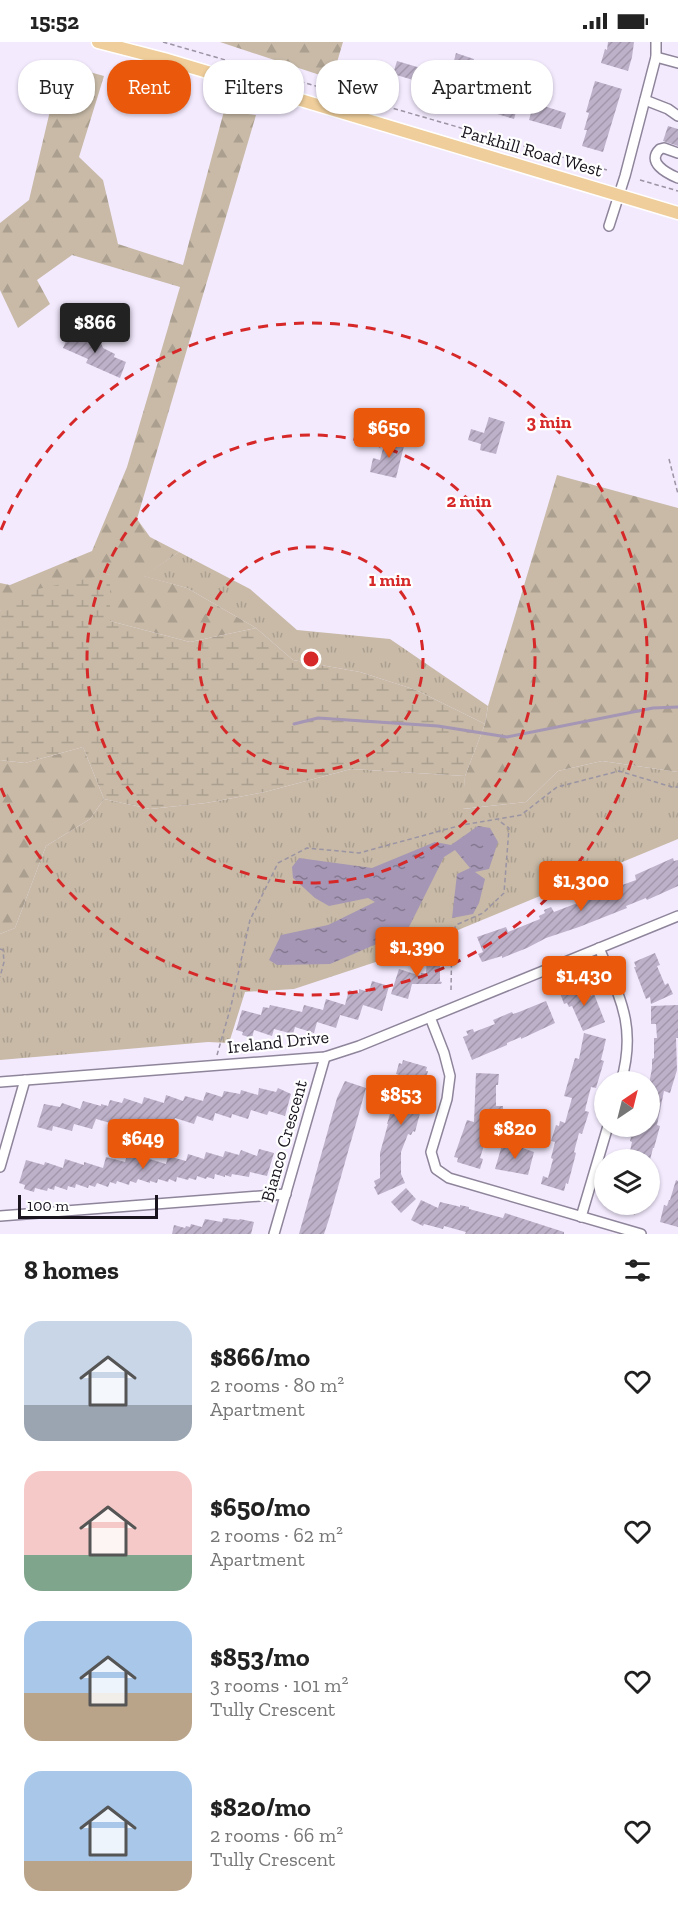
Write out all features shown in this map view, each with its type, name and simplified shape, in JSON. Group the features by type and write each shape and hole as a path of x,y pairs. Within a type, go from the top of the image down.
{"main road":[{"name":"Parkhill Road West","path":"98,42 164,59 678,213"}],"street":[{"path":"609,226 625,176 656,57 656,42"},
{"path":"656,57 678,63"},
{"path":"645,100 668,109 678,116"},
{"path":"678,153 664,148 655,155 656,163 662,170 678,178"},
{"name":"Ireland Drive","path":"0,1082 325,1057 350,1050 678,916"},
{"path":"599,948 627,1024 629,1042 624,1071"},
{"path":"430,1017 450,1076 447,1099 431,1152 436,1169 449,1178 641,1234"},
{"name":"Bianco Crescent","path":"274,1234 325,1057"},
{"path":"0,1167 25,1080"},
{"path":"581,1216 605,1137"},
{"path":"0,1216 286,1194"}],"path":[{"path":"162,42 607,170"},
{"path":"640,180 678,191"},
{"path":"669,459 678,494"},
{"path":"216,1065 217,1049 231,1006 250,920 278,862 307,848 359,853 462,825 521,815 557,787 619,771 678,787"},
{"path":"451,990 452,935 456,926 483,914 504,892 509,828 497,819"},
{"path":"0,949 3,950 4,962 0,977"}],"green space":[{"path":"220,42 343,42 338,60 316,60 316,74 304,70 304,60 274,60"},
{"path":"95,73 104,76 95,105"},
{"path":"49,114 92,114 79,157 103,180 118,244 183,265 223,114 256,115 137,519 150,537 179,552 144,576 187,588 256,628 190,642 110,621 110,574 0,611 0,583 10,585 92,551 127,467 180,287 72,255 37,280 50,304 18,328 0,290 0,223 29,200"},
{"path":"557,475 678,508 678,772 602,761 558,771 526,802 462,809 465,776 485,724 488,706"},
{"path":"179,552 250,589 297,630 390,639 488,706 485,724 416,690 360,672 293,660 256,628 187,588 143,576"},
{"path":"110,574 110,621 190,642 256,628 293,660 360,672 416,690 485,724 465,776 351,769 265,792 206,803 150,809 104,799 83,747 25,763 0,760 0,611 28,591"},
{"path":"83,747 104,799 90,819 46,846 15,928 0,934 0,760 25,763"},
{"path":"602,761 678,772 678,839 400,954 294,989 245,992 229,1043 208,1042 0,1060 0,934 15,928 46,846 90,819 104,799 150,809 206,803 265,792 351,769 465,776 463,809 526,802 558,771"}],"water":[{"path":"478,826 490,828 498,842 489,869 475,872 485,879 479,903 473,914 452,918 457,874 470,868 455,850 444,857 407,931 330,964 277,965 269,960 281,935 328,925 375,902 368,898 329,906 315,898 293,878 292,867 299,858 372,868 435,842 451,845"}],"building":[{"path":"608,42 634,42 628,71 601,63"},
{"path":"456,53 474,59 474,60 454,60"},
{"path":"399,62 411,65 411,79 399,76"},
{"path":"595,81 622,89 603,152 582,146 589,113 586,112"},
{"path":"553,109 566,113 561,129 529,120 531,114 553,114"},
{"path":"497,114 515,114 514,119"},
{"path":"668,126 678,129 678,146 663,141"},
{"path":"70,332 87,339 98,335 103,348 115,354 114,357 126,362 120,378 86,363 88,359 63,348"},
{"path":"489,417 505,422 496,454 480,450 481,444 468,440 471,429 484,433"},
{"path":"386,437 405,442 396,478 370,472 373,458 380,460"},
{"path":"673,858 674,861 678,860 678,886 579,927 546,938 502,958 502,956 482,962 478,954 483,952 477,937 506,927 508,932 540,919 539,916 545,913 544,910 551,907 554,912 588,899 615,884 617,887 636,880 635,875"},
{"path":"655,953 660,965 657,966 665,985 668,983 673,994 651,1004 650,997 646,999 634,962"},
{"path":"427,958 440,958 440,981 438,981 442,982 441,984 412,984 408,999 391,994 399,969 421,976 421,973 426,973"},
{"path":"372,981 389,986 382,1011 363,1005 358,1020 340,1015 336,1028 317,1022 314,1033 295,1027 293,1034 274,1029 272,1036 254,1030 252,1038 236,1030 242,1010 261,1015 263,1007 269,1008 270,1005 302,1012 304,1005 323,1010 326,999 345,1005 349,990 359,993 359,989 369,992"},
{"path":"582,984 584,988 587,986 591,996 594,994 605,1022 583,1031 572,1006 564,1004 560,993"},
{"path":"546,1001 555,1023 472,1060 463,1037 468,1035 466,1031 473,1029 474,1032 495,1024 493,1020"},
{"path":"678,1005 677,1070 670,1093 664,1091 660,1110 660,1071 651,1071 654,1038 657,1038 656,1024 651,1024 651,1006"},
{"path":"584,1033 606,1039 601,1060 604,1061 601,1071 594,1071 594,1088 591,1087 585,1111 589,1112 582,1134 579,1133 568,1184 566,1183 564,1191 541,1184 543,1176 548,1178 553,1159 551,1158 555,1142 551,1141 556,1125 559,1126 560,1121 565,1123 572,1098 564,1096 575,1058 579,1059"},
{"path":"403,1060 427,1067 424,1086 427,1087 415,1132 408,1134 401,1152 401,1174 405,1183 378,1195 374,1181 380,1178 380,1153 387,1124 395,1097 404,1100 410,1078 396,1074 399,1063 402,1064"},
{"path":"476,1073 499,1074 498,1085 496,1085 496,1106 503,1106 503,1117 493,1117 480,1158 483,1159 480,1169 457,1162 458,1158 454,1157 467,1120 474,1122"},
{"path":"345,1081 366,1088 329,1219 324,1234 299,1234 337,1098"},
{"path":"259,1088 276,1092 278,1088 291,1094 285,1116 269,1111 267,1115 251,1110 248,1119 232,1114 231,1118 215,1113 213,1121 197,1116 194,1124 175,1118 173,1124 156,1119 154,1125 135,1120 133,1127 115,1121 114,1124 96,1119 92,1129 74,1124 72,1131 53,1126 52,1131 37,1127 44,1104 60,1107 62,1103 80,1109 83,1101 108,1106 110,1100 122,1103 124,1098 142,1104 144,1097 164,1103 166,1095 183,1101 185,1096 203,1101 206,1092 222,1097 224,1091 240,1094 241,1090 258,1095"},
{"path":"631,1137 657,1137 653,1149 630,1149 632,1142"},
{"path":"508,1143 534,1152 528,1175 495,1169 502,1145 507,1146"},
{"path":"259,1149 274,1153 267,1176 250,1172 249,1177 232,1174 231,1177 225,1175 225,1177 215,1174 214,1179 197,1176 196,1180 189,1178 188,1180 177,1177 176,1182 169,1179 168,1182 158,1179 157,1183 138,1179 136,1183 130,1181 129,1185 117,1181 116,1184 110,1182 108,1187 97,1183 95,1187 89,1185 88,1188 76,1184 75,1188 68,1186 67,1190 55,1186 54,1190 48,1188 47,1191 35,1188 34,1192 24,1189 25,1185 19,1183 26,1160 44,1165 45,1162 63,1168 65,1159 103,1168 106,1157 125,1162 127,1155 166,1164 168,1156 186,1161 188,1154 204,1159 206,1152 223,1157 225,1151 239,1155 241,1150 257,1156"},
{"path":"676,1180 678,1181 678,1227 660,1222 664,1205 667,1206 670,1200"},
{"path":"406,1188 416,1199 401,1213 391,1202"},
{"path":"421,1200 438,1208 440,1202 469,1207 469,1209 503,1218 505,1213 564,1232 564,1234 465,1234 466,1232 444,1226 443,1229 424,1224 423,1226 411,1220"},
{"path":"223,1218 254,1222 251,1234 172,1234 174,1225 185,1228 190,1227 191,1224 202,1227 205,1219 222,1222"}],"waterway":[{"path":"294,724 318,718 438,726 507,737 653,708 678,707"}]}
